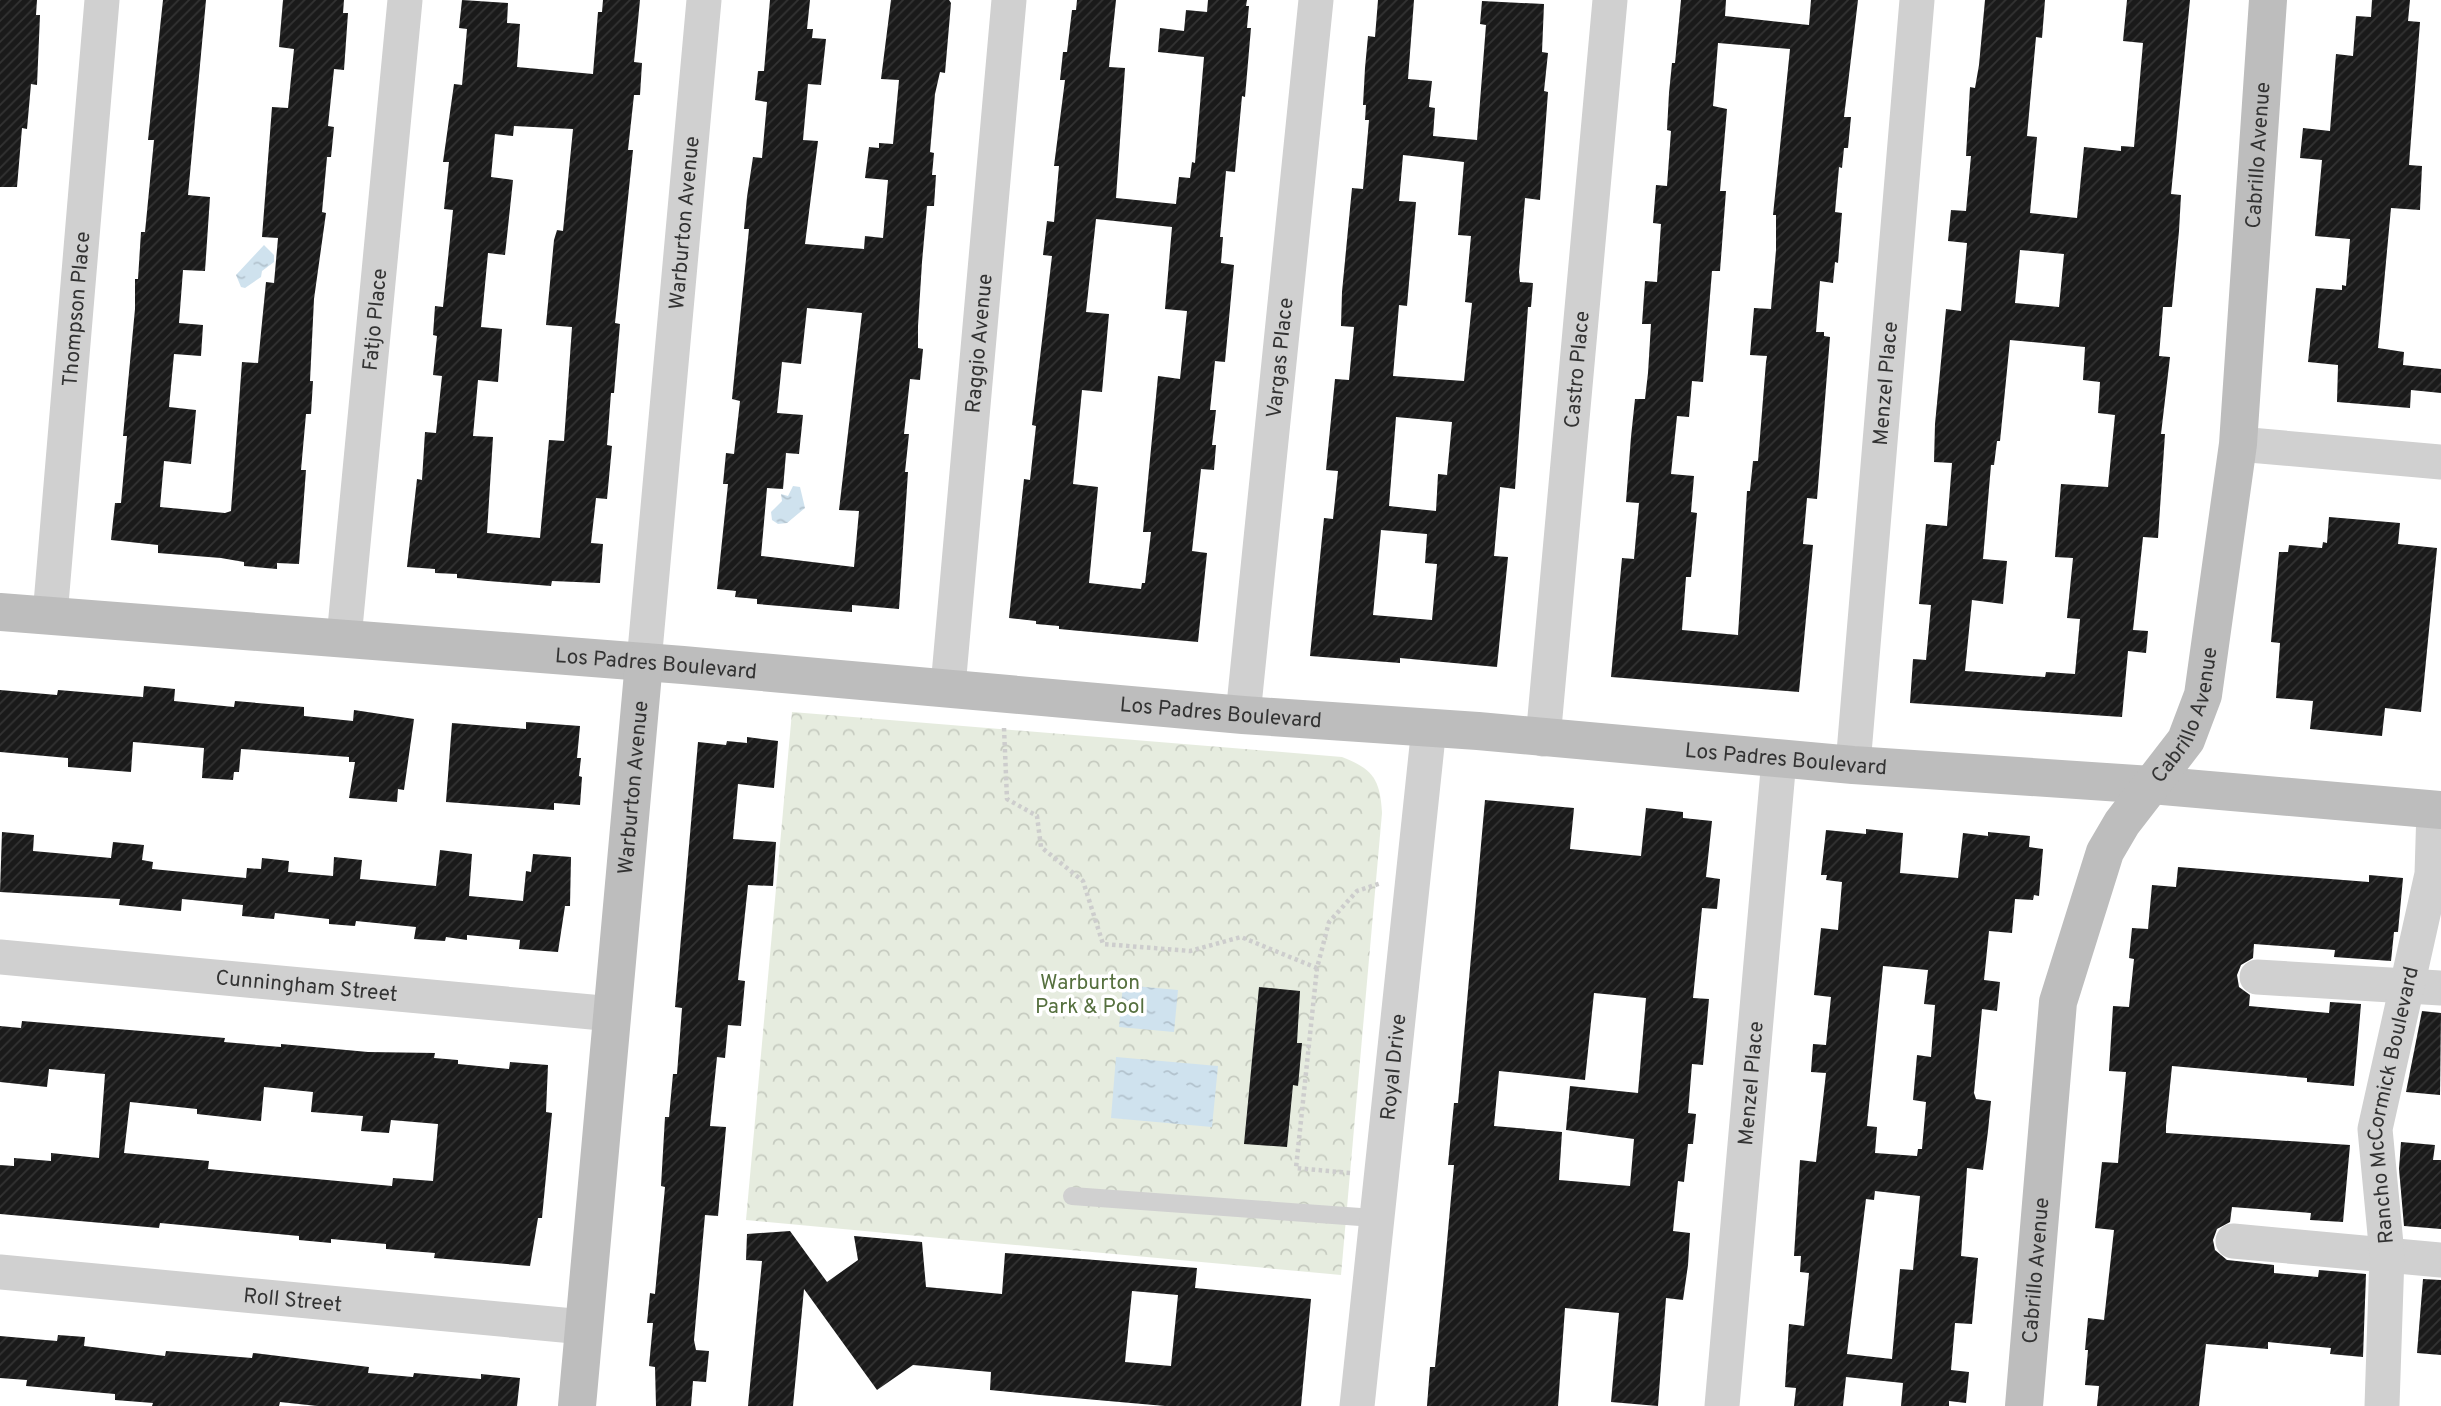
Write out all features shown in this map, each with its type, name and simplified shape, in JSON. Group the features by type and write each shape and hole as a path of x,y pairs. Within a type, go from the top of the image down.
{"street":[{"name":"Thompson Place","path":"50,617 102,0"},
{"name":"Fatjo Place","path":"344,638 405,0"},
{"name":"Warburton Avenue","path":"577,1406 704,0"},
{"name":"Raggio Avenue","path":"948,687 1009,0"},
{"name":"Vargas Place","path":"1242,715 1316,0"},
{"name":"Castro Place","path":"1543,739 1610,0"},
{"name":"Menzel Place","path":"1853,765 1917,0"},
{"name":"Cabrillo Avenue","path":"2024,1406 2057,1002 2105,852 2122,822 2186,740 2203,695 2238,444 2268,0"},
{"path":"2238,444 2441,463"},
{"name":"Los Padres Boulevard","path":"0,612 948,687 1242,715 1429,727 1853,765 2151,785 2438,809"},
{"name":"Royal Drive","path":"1357,1406 1374,1218 1429,727"},
{"name":"Menzel Place","path":"1722,1406 1779,759"},
{"name":"Rancho McCormick Boulevard","path":"2382,1406 2387,1255 2375,1129 2424,987 2438,809"},
{"name":"Cunningham Street","path":"0,957 613,1014"},
{"path":"2257,976 2424,987"},
{"path":"2233,1241 2441,1260"},
{"name":"Roll Street","path":"0,1272 584,1327"}],"lane":[{"path":"1072,1196 1374,1218"}],"path":[{"path":"1004,725 1007,799 1037,816 1041,847 1083,881 1103,944 1190,951 1241,937 1317,968"},
{"path":"1356,1174 1296,1168 1317,968 1329,922 1357,891 1381,883"}],"green space":[{"name":"Warburton Park & Pool","path":"792,712 1342,757 1368,771 1377,784 1382,813 1341,1275 746,1220"}],"water":[{"path":"264,245 274,255 274,262 262,271 261,277 245,288 241,287 236,275"},
{"path":"793,486 800,487 805,508 787,523 778,524 772,520 771,512 782,501 781,494 788,496"},
{"path":"1123,985 1178,990 1174,1032 1119,1027"},
{"path":"1116,1057 1218,1066 1212,1127 1111,1118"}],"building":[{"path":"0,0 37,0 36,15 40,15 37,85 31,84 27,129 22,128 17,187 0,187"},
{"path":"163,0 206,0 188,195 210,197 205,271 183,270 179,323 203,325 201,356 174,354 169,407 196,410 191,464 164,461 160,507 225,513 231,511 242,362 258,363 266,282 274,283 278,238 262,237 272,107 288,108 294,49 279,47 283,0 344,0 343,13 348,13 344,70 334,69 328,126 334,127 331,157 327,157 322,212 326,213 314,299 310,381 313,381 311,414 306,414 301,470 306,470 299,564 277,563 277,569 244,566 244,562 221,558 158,553 158,545 111,540 115,503 121,503 127,436 123,436 135,309 135,279 138,279 141,232 145,232 154,140 148,140"},
{"path":"462,0 508,3 507,23 520,24 517,67 593,74 598,12 602,12 603,0 640,0 634,62 642,63 640,95 634,95 628,150 633,150 615,323 620,324 607,445 612,446 607,499 596,498 591,543 603,544 600,583 552,581 551,586 488,581 457,578 457,574 435,573 435,569 407,567 417,479 422,480 425,432 436,433 442,376 433,375 437,336 433,335 435,306 443,307 453,210 444,209 449,162 443,162 454,84 462,85 467,29 459,28","holes":["514,126 573,129 563,231 557,230 554,240 546,325 572,327 564,441 549,440 540,538 487,533 493,437 473,436 478,380 498,382 502,329 481,327 488,253 505,255 513,180 491,177 495,134 513,136"]},
{"path":"770,0 810,0 807,29 813,29 812,38 826,39 821,85 808,84 803,140 818,141 805,244 864,249 865,236 883,238 888,180 865,178 869,147 879,148 879,143 893,144 899,80 881,79 891,0 949,0 951,3 945,73 940,72 935,94 930,152 934,153 932,175 936,175 934,206 927,206 922,262 918,326 918,348 923,349 920,380 910,379 904,434 909,434 905,472 908,472 899,609 852,605 852,612 757,604 757,599 735,597 736,591 717,589 728,484 723,484 726,453 734,454 740,401 732,399 749,229 744,229 747,197 753,157 762,158 767,102 755,100 758,71 764,71","holes":["807,308 862,313 839,510 859,511 854,567 761,556 767,488 783,489 786,453 799,454 803,415 777,413 782,362 801,364"]},
{"path":"1077,0 1116,0 1109,67 1125,68 1116,198 1176,204 1179,177 1190,178 1192,162 1195,163 1204,57 1158,52 1160,28 1184,31 1186,10 1207,12 1208,0 1247,0 1246,6 1249,6 1247,28 1251,28 1245,97 1242,96 1235,172 1226,171 1220,237 1223,237 1221,263 1234,265 1225,362 1215,361 1210,410 1216,410 1212,445 1216,445 1214,470 1201,469 1192,551 1207,553 1198,642 1059,629 1059,626 1009,618 1024,479 1030,480 1036,426 1032,425 1052,256 1043,255 1047,221 1054,222 1059,166 1054,166 1065,80 1060,80 1063,52 1067,52 1072,10 1076,10","holes":["1096,219 1172,227 1165,309 1187,311 1180,379 1158,376 1143,532 1151,532 1145,583 1142,583 1141,589 1089,583 1098,487 1073,484 1082,390 1102,392 1109,314 1086,312"]},
{"path":"1378,0 1414,0 1408,79 1432,81 1429,107 1435,108 1433,136 1477,140 1486,25 1480,24 1482,1 1544,4 1542,52 1548,53 1544,91 1548,92 1540,200 1525,198 1519,272 1520,282 1533,283 1531,307 1528,307 1515,489 1500,487 1494,556 1508,557 1497,667 1400,658 1400,663 1310,656 1324,518 1333,519 1338,471 1326,470 1335,379 1349,380 1354,327 1341,326 1342,292 1352,188 1363,189 1369,120 1365,120 1366,105 1363,105 1365,68 1368,36 1375,37","holes":["1403,155 1464,162 1458,235 1471,236 1465,302 1472,303 1464,381 1393,376 1399,305 1407,306 1416,202 1399,201","1396,417 1452,422 1447,475 1438,474 1436,511 1389,506","1381,530 1427,534 1425,563 1437,564 1432,620 1373,615"]},
{"path":"1681,0 1726,0 1725,16 1809,25 1811,0 1858,0 1844,117 1851,117 1848,148 1844,148 1842,168 1839,167 1835,212 1842,213 1838,263 1835,262 1833,283 1820,281 1816,332 1824,332 1824,336 1830,337 1817,499 1807,498 1803,544 1813,545 1799,692 1611,677 1622,558 1634,559 1639,503 1626,502 1631,437 1635,399 1645,399 1651,324 1642,324 1645,281 1657,282 1661,224 1653,223 1656,185 1667,186 1671,131 1667,130 1669,93 1672,63 1675,63","holes":["1718,43 1790,49 1773,215 1776,215 1776,250 1771,309 1754,308 1750,355 1767,356 1758,461 1753,461 1750,491 1747,491 1738,635 1682,630 1686,577 1691,577 1697,513 1691,512 1694,476 1671,474 1677,416 1689,417 1692,381 1703,382 1712,271 1720,271 1726,191 1720,191 1727,109 1713,106"]},
{"path":"1985,0 2045,0 2042,38 2036,37 2027,136 2037,137 2030,213 2077,218 2084,147 2121,151 2121,146 2134,147 2143,43 2123,41 2127,0 2190,0 2171,194 2181,195 2179,231 2172,307 2163,307 2159,356 2170,357 2161,434 2165,434 2158,538 2143,537 2133,630 2148,631 2146,653 2128,651 2122,717 1910,703 1913,659 1926,660 1931,605 1919,604 1926,524 1947,526 1952,463 1934,462 1935,424 1946,309 1961,311 1967,243 1948,241 1951,210 1966,211 1971,156 1966,156 1970,87 1975,88","holes":["2020,250 2064,254 2059,307 2015,303","2010,340 2085,347 2083,380 2100,382 2098,413 2115,415 2108,487 2061,484 2055,557 2073,558 2067,618 2080,619 2075,674 2046,672 2045,677 1965,671 1972,600 2003,604 2007,561 1983,559 1991,465 1994,465 1997,441 2000,441"]},
{"path":"2372,0 2410,0 2408,21 2420,22 2409,165 2422,166 2420,210 2391,208 2378,348 2404,352 2403,365 2441,369 2441,393 2411,390 2410,408 2337,402 2338,365 2308,362 2316,288 2342,290 2342,285 2346,286 2350,239 2315,236 2322,160 2300,158 2303,128 2330,131 2336,54 2353,56 2356,16 2371,17"},
{"path":"2329,517 2400,523 2398,544 2437,548 2421,712 2385,708 2382,736 2310,729 2313,701 2276,698 2280,643 2271,642 2279,552 2288,552 2289,545 2322,548 2323,542 2327,543"},
{"path":"144,686 175,689 174,701 234,707 235,701 304,707 304,716 353,721 354,710 414,719 404,790 398,789 397,802 349,798 355,762 349,762 349,757 241,749 239,772 234,772 233,780 202,778 204,748 133,742 131,772 68,767 68,758 0,752 0,690 57,695 58,690 143,697"},
{"path":"526,722 580,726 577,758 581,758 580,805 554,803 554,810 446,802 452,723 526,729"},
{"path":"747,737 778,741 774,788 738,784 733,839 776,842 773,886 748,885 738,980 745,981 741,1026 728,1025 725,1058 717,1057 710,1126 726,1127 718,1216 705,1215 694,1340 696,1350 709,1351 706,1382 693,1381 691,1406 656,1406 655,1367 649,1366 653,1323 647,1323 650,1293 655,1294 665,1187 661,1186 665,1117 669,1117 673,1074 677,1074 682,1008 675,1007 698,742 726,745 727,741 747,743"},
{"path":"1485,800 1574,808 1570,849 1641,856 1646,808 1683,812 1683,818 1712,821 1706,877 1720,879 1717,909 1702,908 1693,998 1709,999 1703,1065 1692,1064 1688,1113 1696,1114 1693,1144 1688,1144 1684,1182 1678,1181 1673,1231 1690,1233 1688,1265 1683,1300 1666,1298 1658,1406 1611,1402 1619,1313 1565,1308 1558,1406 1427,1406 1430,1367 1435,1367 1454,1165 1448,1165 1454,1103 1458,1103","holes":["1594,993 1646,998 1638,1093 1570,1086 1566,1130 1634,1139 1630,1186 1559,1180 1562,1132 1494,1126 1499,1071 1585,1080"]},
{"path":"1866,829 1903,833 1900,873 1958,878 1963,833 1988,836 1988,832 2030,836 2029,847 2043,849 2039,896 2034,895 2033,900 2015,899 2012,933 1989,931 1984,980 2000,982 1997,1011 1982,1009 1974,1093 1976,1099 1991,1101 1983,1170 1967,1168 1961,1256 1978,1258 1972,1324 1955,1323 1951,1370 1969,1372 1966,1403 1949,1401 1949,1406 1901,1406 1903,1383 1846,1377 1843,1406 1794,1406 1796,1388 1785,1387 1789,1324 1804,1326 1809,1273 1800,1272 1801,1256 1794,1256 1800,1160 1816,1162 1826,1073 1811,1072 1813,1044 1826,1045 1831,997 1814,995 1821,928 1838,930 1842,882 1826,880 1827,875 1821,875 1826,830 1866,834","holes":["1883,966 1928,970 1924,1004 1935,1005 1931,1057 1917,1055 1913,1100 1926,1102 1922,1149 1918,1149 1917,1156 1875,1153 1877,1127 1867,1126","1875,1191 1920,1196 1913,1270 1900,1269 1892,1359 1847,1354 1866,1199 1874,1200"]},
{"path":"2,832 34,835 33,851 111,858 113,842 144,845 142,860 153,862 152,869 246,878 247,868 261,869 262,858 289,861 288,872 333,876 334,857 362,860 360,879 436,886 440,850 472,854 469,896 523,901 526,871 531,872 533,854 571,857 570,906 565,906 558,952 519,949 520,940 467,935 467,940 446,937 445,941 414,939 416,927 356,921 355,926 329,924 329,919 275,913 274,919 242,916 243,905 182,899 181,911 119,905 120,899 0,892"},
{"path":"2178,867 2369,882 2369,875 2403,878 2398,932 2394,932 2391,961 2334,957 2335,950 2254,944 2253,958 2241,965 2237,975 2239,987 2250,995 2249,1006 2329,1013 2330,1002 2361,1004 2354,1086 2307,1082 2307,1078 2172,1066 2166,1126 2166,1133 2350,1145 2343,1222 2310,1220 2311,1213 2232,1207 2230,1222 2217,1229 2213,1240 2215,1250 2227,1260 2274,1265 2274,1273 2318,1277 2319,1270 2366,1274 2363,1357 2330,1354 2331,1348 2268,1342 2268,1349 2206,1344 2199,1406 2097,1406 2099,1386 2085,1385 2088,1318 2104,1320 2114,1230 2095,1228 2102,1162 2118,1163 2126,1072 2109,1071 2113,1006 2129,1007 2134,959 2129,958 2132,928 2148,929 2152,885 2176,887"},
{"path":"1259,987 1300,991 1297,1043 1302,1043 1298,1086 1293,1085 1287,1147 1244,1144"},
{"path":"2422,1011 2441,1013 2440,1095 2406,1092"},
{"path":"22,1021 225,1038 224,1042 281,1047 281,1044 368,1052 435,1053 434,1058 458,1060 458,1064 509,1069 510,1062 548,1065 546,1112 552,1113 542,1218 538,1218 530,1266 434,1258 435,1253 386,1249 386,1244 331,1239 331,1243 299,1240 299,1236 160,1223 159,1228 0,1214 0,1165 14,1166 14,1158 51,1161 51,1153 99,1158 105,1074 49,1069 47,1087 0,1082 0,1026 21,1028","holes":["264,1087 313,1092 311,1112 363,1116 361,1131 389,1133 391,1120 438,1124 433,1181 393,1178 392,1186 208,1169 209,1161 124,1153 130,1102 197,1109 197,1114 261,1121"]},
{"path":"2401,1142 2435,1145 2433,1160 2441,1160 2441,1229 2404,1226 2399,1169"},
{"path":"790,1231 827,1282 858,1260 854,1236 922,1242 926,1287 1002,1294 1005,1253 1197,1268 1195,1288 1311,1299 1301,1406 1165,1406 990,1390 991,1372 913,1365 877,1390 804,1289 793,1406 748,1406 762,1261 746,1260 747,1234","holes":["1132,1291 1178,1295 1171,1366 1125,1362"]},
{"path":"2423,1279 2441,1280 2441,1355 2417,1353"},
{"path":"58,1335 85,1337 84,1346 165,1356 166,1351 252,1358 253,1353 369,1367 368,1373 413,1377 414,1373 481,1379 481,1374 520,1378 517,1406 317,1406 280,1402 279,1406 152,1406 153,1403 115,1400 115,1394 26,1386 27,1380 0,1378 0,1336 57,1341"}]}
